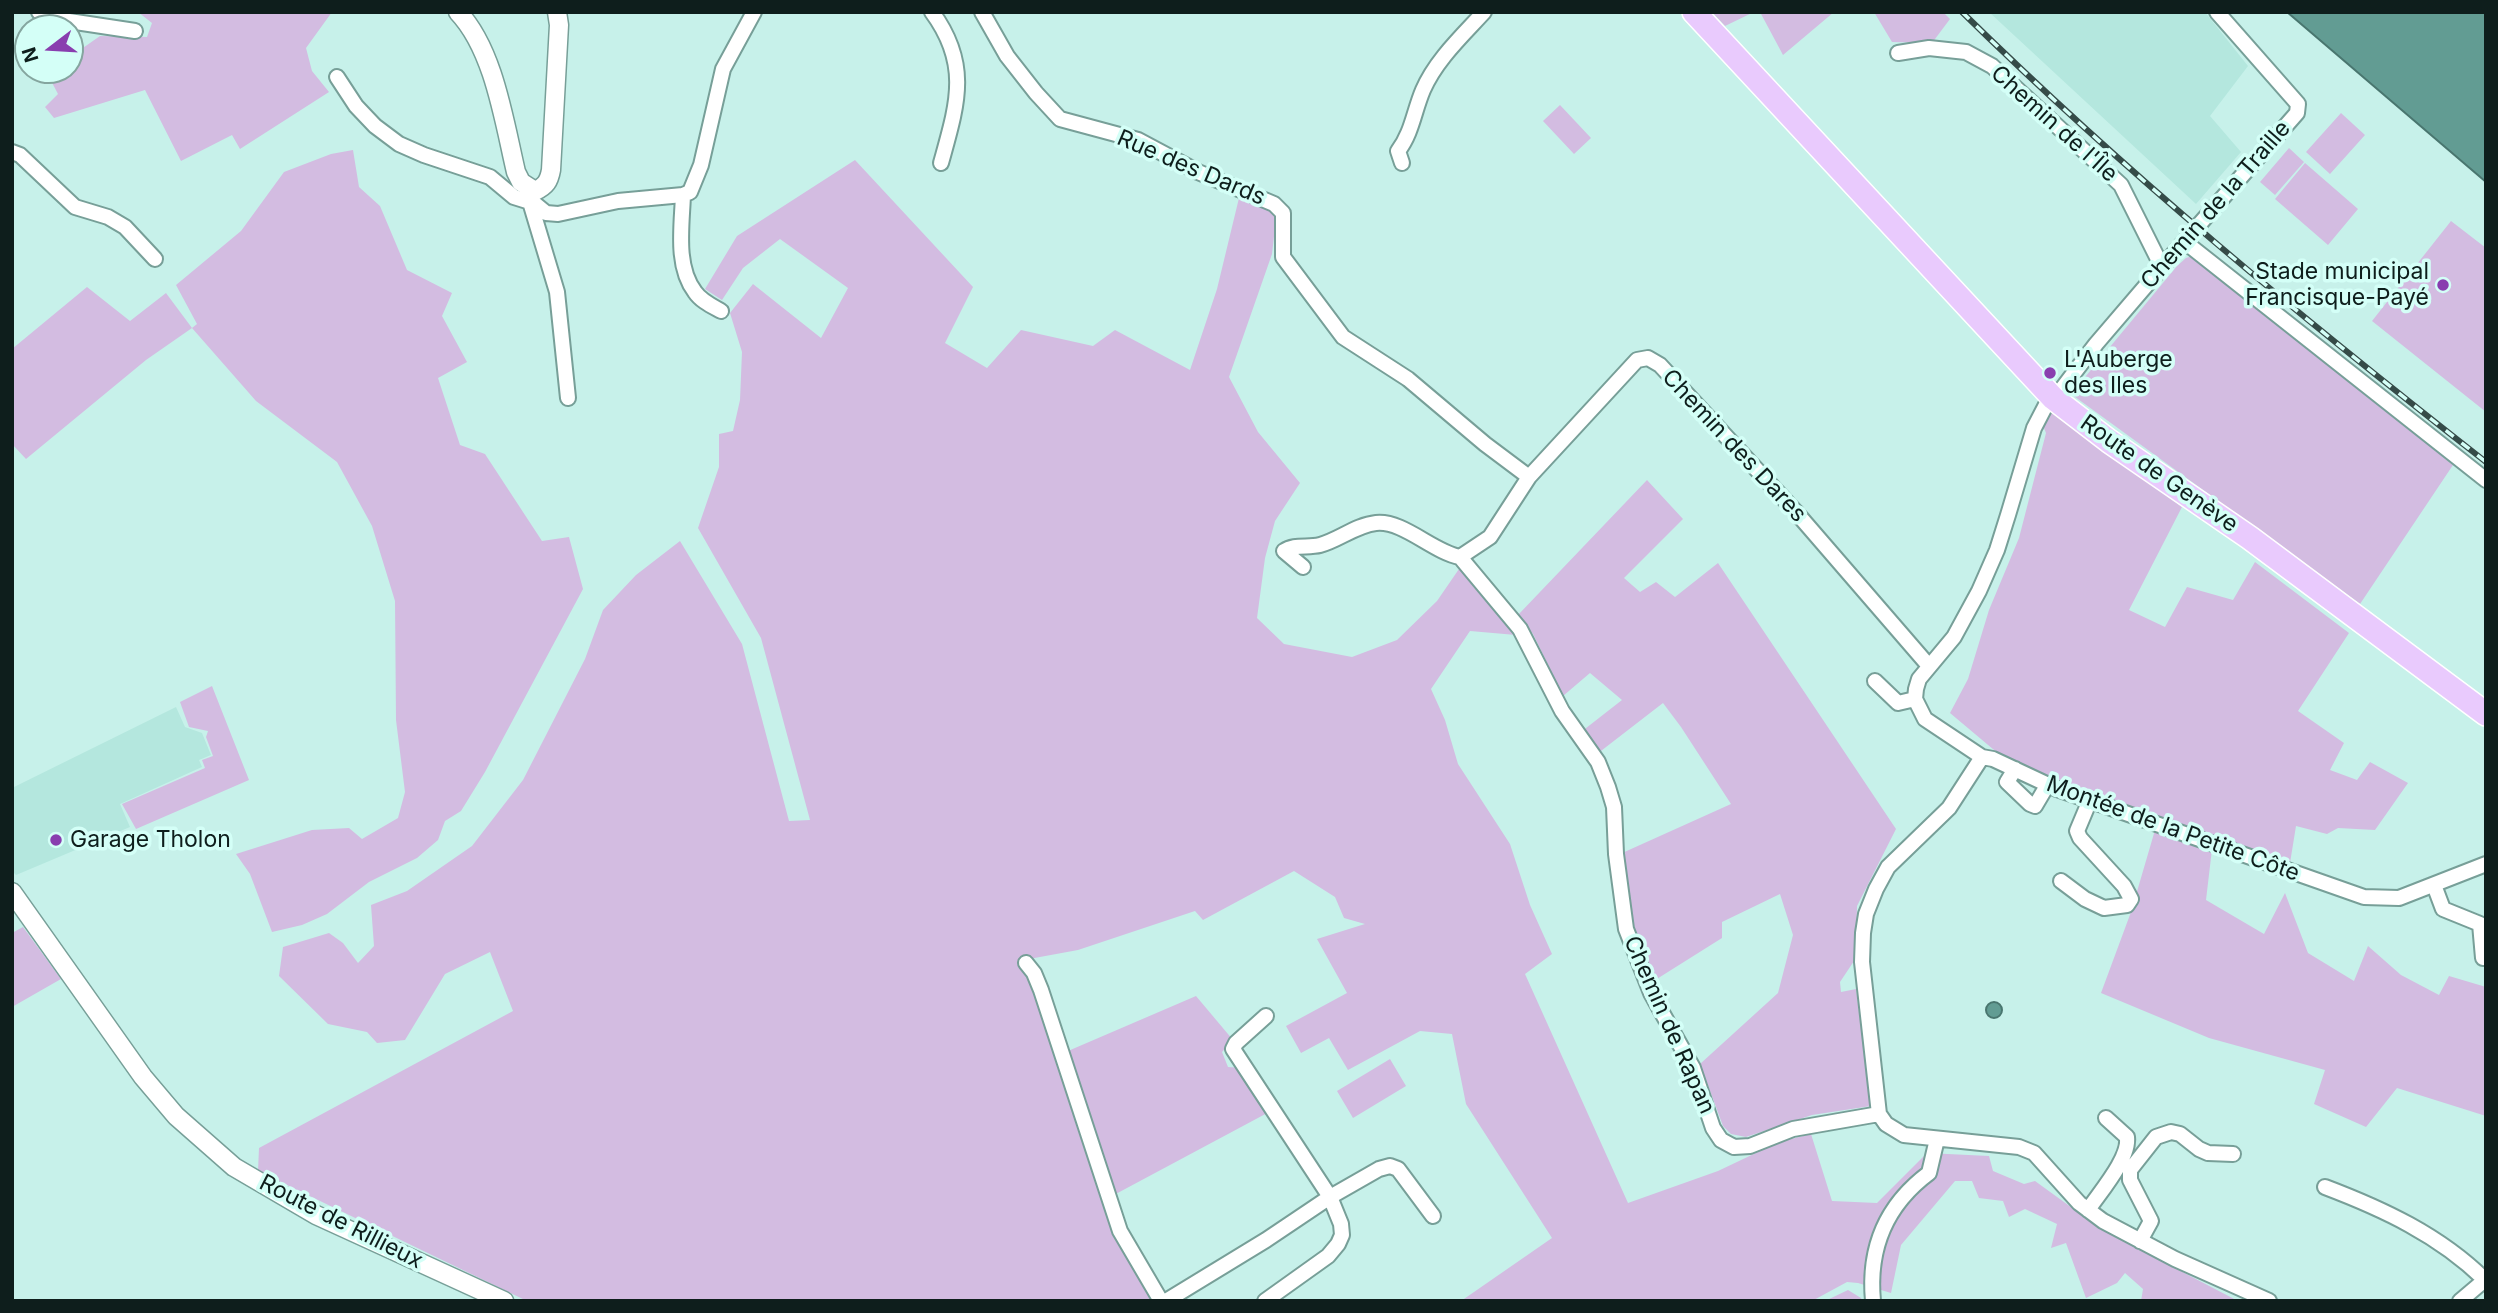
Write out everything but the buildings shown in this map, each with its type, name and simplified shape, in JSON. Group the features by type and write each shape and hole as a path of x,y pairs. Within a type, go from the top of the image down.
{"main road":[{"name":"Route de Genève","path":"1694,12 2053,398 2109,441 2249,538 2486,714"}],"street":[{"path":"38,12 69,21 135,31"},
{"path":"458,12 478,37 486,58 516,172 529,195 546,213 558,214 618,201 683,195 690,192 701,165 723,69 754,12"},
{"path":"337,77 356,106 375,126 399,144 490,177 514,197 529,195 544,187 551,170 559,25 557,12"},
{"path":"932,12 942,25 955,55 958,73 957,96 941,163"},
{"name":"Rue des Dards","path":"982,12 996,41 1060,119 1138,140 1198,172 1273,204 1283,213 1283,257 1343,337 1408,379 1529,477"},
{"path":"1402,163 1398,151 1406,141 1422,90 1443,57 1484,12"},
{"name":"Chemin de la Traille","path":"1929,666 1954,637 1979,591 1997,550 2034,428 2046,405 2297,113 2298,104 2217,12"},
{"name":"Chemin de l'Île","path":"1898,53 1929,48 1966,52 1992,66 2121,185 2162,267"},
{"path":"12,152 20,155 75,206 108,217 125,227 155,260"},
{"path":"529,195 557,292 568,398"},
{"path":"683,195 681,251 684,267 695,292 705,302 721,311"},
{"path":"2185,242 2486,481"},
{"name":"Chemin des Dares","path":"1460,557 1490,537 1529,477 1637,360 1648,358 1660,365 1795,511 1929,666"},
{"path":"1303,568 1284,551 1289,547 1320,545 1378,523 1396,527 1448,555 1460,557"},
{"name":"Chemin de Rapan","path":"1460,557 1520,629 1562,711 1598,762 1614,807 1616,854 1626,929 1651,993 1693,1068 1713,1128 1721,1140 1734,1147 1750,1146 1793,1129 1880,1114"},
{"path":"1875,681 1898,703 1915,699 1919,679 1929,666"},
{"name":"Montée de la Petite Côte","path":"1915,699 1925,719 1982,757 2090,800 2364,897 2399,898 2486,864"},
{"path":"1982,757 1949,807 1888,867 1866,914 1862,962 1880,1114 1886,1125 1904,1135 2019,1147 2034,1153 2078,1203 2103,1221 2211,1276 2269,1301"},
{"path":"2015,769 2007,782 2035,806 2048,784"},
{"path":"2061,881 2084,899 2104,908 2127,905 2131,899 2124,886 2080,838 2077,831 2090,800"},
{"path":"2434,886 2443,909 2480,924 2483,958"},
{"name":"Route de Rillieux","path":"12,892 143,1077 176,1116 234,1167 316,1215 504,1301"},
{"path":"1026,962 1041,990 1120,1231 1161,1301"},
{"path":"1265,1301 1318,1264 1338,1244 1342,1235 1341,1224 1330,1196 1233,1049 1233,1045 1266,1016"},
{"path":"2088,1210 2124,1156 2128,1145 2127,1137 2106,1118"},
{"path":"2140,1241 2151,1221 2130,1180 2130,1170 2151,1141 2171,1132 2180,1134 2208,1153 2233,1154"},
{"path":"1873,1301 1871,1278 1876,1244 1899,1201 1929,1173 1937,1139"},
{"path":"1166,1301 1266,1240 1330,1196 1379,1169 1390,1166 1398,1170 1433,1216"},
{"path":"2325,1187 2395,1215 2466,1262 2485,1279 2460,1301"}],"shaded area":[{"path":"138,12 332,12 306,48 312,71 329,92 240,149 232,135 181,161 145,90 54,118 45,107 58,94 53,84 84,84 84,47 100,36 147,37 152,23"},
{"path":"1712,12 1754,12 1725,26"},
{"path":"1760,12 1834,12 1783,55"},
{"path":"1874,12 1943,12 1950,19 1932,43 1892,42"},
{"path":"1989,12 2205,12 2248,66 2210,116 2241,152 2196,204"},
{"path":"2287,12 2486,12 2486,182"},
{"path":"1560,105 1591,138 1574,154 1543,121"},
{"path":"2341,113 2365,135 2330,174 2306,152"},
{"path":"2289,148 2304,162 2275,195 2260,182"},
{"path":"353,150 359,187 380,206 407,270 452,293 442,316 467,362 438,378 460,445 485,454 542,541 569,537 583,589 485,772 461,811 445,821 438,840 417,858 369,882 327,914 302,925 272,932 250,874 236,854 312,830 349,828 362,839 398,818 405,792 396,720 395,601 372,526 337,462 256,401 192,328 197,324 176,285 241,231 284,172 331,154"},
{"path":"855,160 973,287 945,343 987,368 1021,330 1093,346 1115,330 1190,370 1217,289 1239,198 1277,210 1272,254 1229,377 1258,432 1300,483 1275,521 1265,558 1257,618 1284,644 1352,657 1397,640 1437,601 1459,569 1499,612 1516,635 1470,631 1431,689 1445,720 1458,764 1510,844 1530,905 1552,954 1525,974 1628,1203 1718,1171 1779,1142 1811,1134 1832,1201 1877,1203 1927,1153 1989,1156 1993,1171 2024,1184 2035,1181 2104,1231 2238,1301 2141,1301 2143,1289 2125,1273 2117,1283 2086,1298 2066,1243 2051,1248 2057,1224 2025,1209 2009,1217 2003,1201 1979,1198 1972,1181 1955,1181 1901,1245 1891,1293 1847,1282 1812,1301 1461,1301 1552,1238 1466,1104 1452,1034 1420,1031 1348,1070 1329,1038 1301,1053 1286,1026 1347,993 1317,939 1365,924 1344,918 1335,897 1294,871 1203,920 1195,911 1078,950 1029,959 1106,1199 1156,1301 527,1301 258,1171 259,1148 513,1011 490,952 445,974 405,1040 377,1043 367,1032 328,1024 279,976 283,947 329,933 343,943 358,963 374,946 371,905 407,891 472,846 523,780 585,659 603,610 636,575 680,541 742,644 789,821 810,820 761,638 698,528 719,467 719,434 733,431 740,400 742,352 730,313 753,284 821,338 848,288 780,239 743,268 722,300 705,289 737,236"},
{"path":"2305,163 2358,209 2328,245 2275,199"},
{"name":"Stade municipal Francisque-Payé","path":"2451,221 2486,248 2486,412 2372,321"},
{"path":"2192,256 2453,465 2360,604 2071,394 2177,266"},
{"path":"87,287 130,321 166,293 192,328 146,360 26,459 12,444 12,349"},
{"path":"2050,410 2182,507 2129,610 2165,627 2187,587 2233,600 2255,562 2349,633 2298,711 2344,743 2330,770 2357,780 2370,762 2408,783 2375,830 2338,828 2327,834 2296,826 2290,863 2060,784 2000,755 1950,713 1968,679 1989,610 2019,538 2046,433 2042,423"},
{"path":"1647,480 1683,519 1624,578 1640,592 1656,582 1675,597 1718,563 1896,829 1857,906 1856,958 1840,982 1841,992 1856,989 1871,1106 1812,1115 1746,1137 1731,1134 1723,1126 1700,1064 1778,993 1793,935 1780,894 1722,922 1722,938 1652,982 1630,925 1620,854 1731,804 1663,703 1597,754 1581,732 1622,700 1590,673 1563,696 1533,634 1518,615"},
{"path":"212,686 249,780 136,829 122,804 205,768 202,760 213,756 206,737 208,731 189,727 180,702"},
{"path":"176,707 185,727 202,733 211,755 199,760 202,767 120,804 130,827 16,875 12,871 12,788"},
{"path":"2155,830 2212,849 2206,900 2264,934 2285,893 2308,953 2354,981 2368,946 2401,975 2439,995 2449,976 2486,987 2486,1116 2397,1088 2366,1127 2314,1104 2325,1070 2209,1038 2101,993 2131,912"},
{"path":"23,927 61,979 12,1007 12,933"},
{"path":"1196,996 1233,1040 1222,1052 1228,1067 1243,1068 1271,1111 1112,1196 1068,1051"},
{"path":"1991,1002 1997,1002 2002,1010 2000,1016 1991,1018 1986,1013 1986,1007"},
{"path":"1390,1059 1406,1086 1353,1118 1337,1091"},
{"path":"1848,1290 1862,1301 1825,1301"}],"railway":[{"path":"1962,12 2152,188 2284,300 2486,462"}],"place":[{"name":"Stade municipal Francisque-Payé","path":"2443,285"},
{"name":"L'Auberge des Iles","path":"2050,373"},
{"name":"Garage Tholon","path":"56,840"}]}
